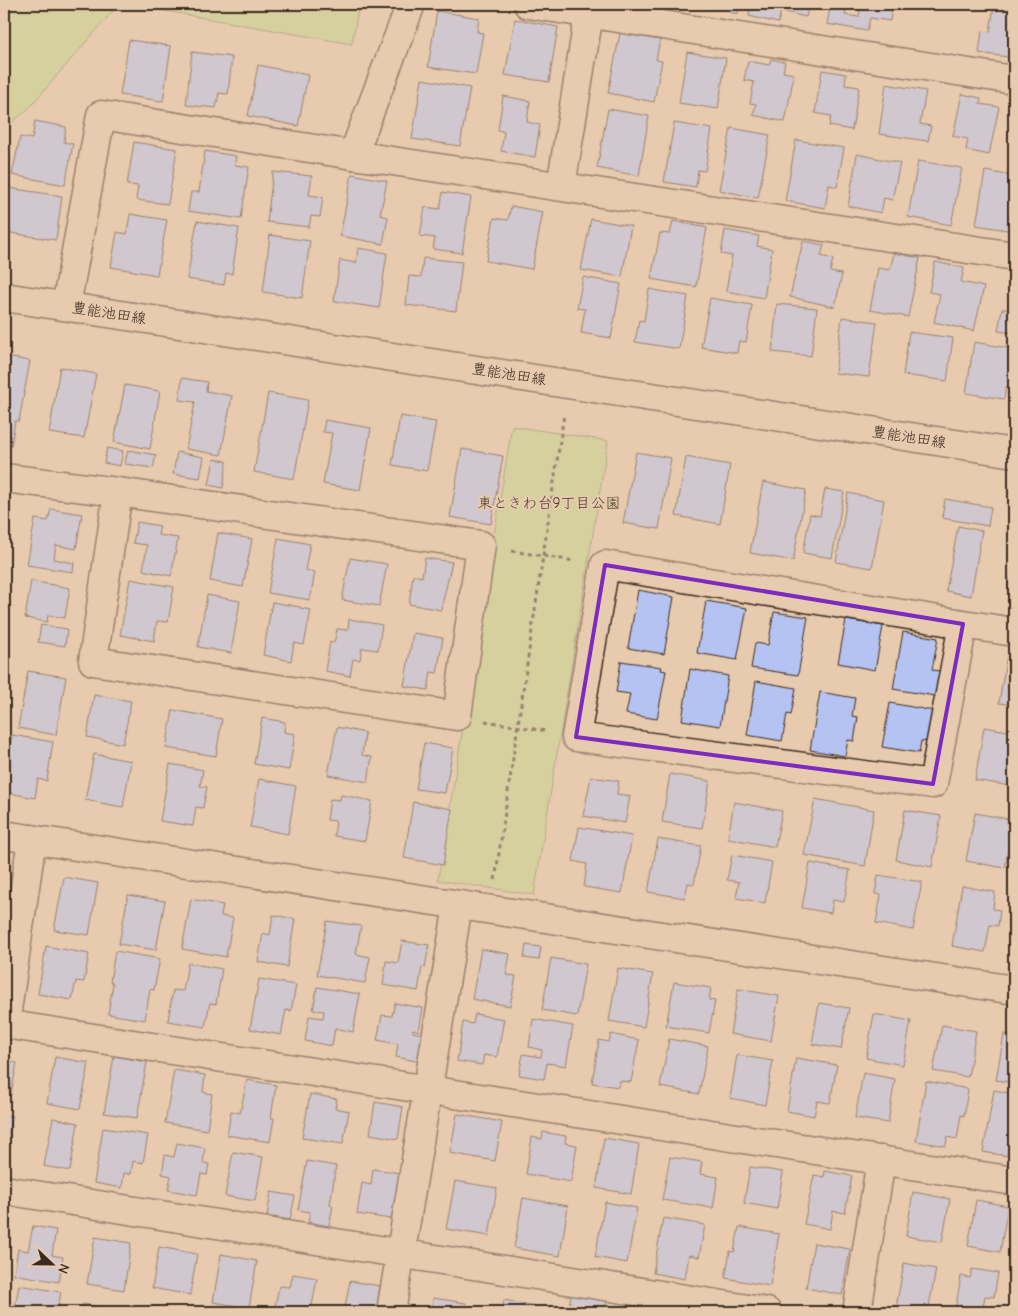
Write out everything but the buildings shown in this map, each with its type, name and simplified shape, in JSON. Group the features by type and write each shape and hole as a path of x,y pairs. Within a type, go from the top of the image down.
{"street":[{"path":"353,155 411,4"},
{"path":"528,4 1014,80"},
{"path":"560,186 590,14"},
{"path":"66,306 101,114 353,155 1014,256"},
{"name":"豊能池田線","path":"4,297 1014,453"},
{"path":"4,478 118,492 481,545 457,716 93,662 118,492"},
{"path":"963,624 933,784 576,737 605,565 1014,632"},
{"path":"4,835 1014,990"},
{"path":"32,840 5,1024 1014,1181"},
{"path":"391,1312 458,905"},
{"path":"857,1312 881,1160"},
{"path":"4,1190 768,1312"}],"path":[{"path":"491,910 517,726 570,383"},
{"path":"481,545 543,557 605,565"},
{"path":"457,716 576,737"}],"highlighted area":[{"path":"605,565 963,624 933,784 576,737"}],"green space":[{"path":"4,4 119,4 28,109 4,129"},
{"path":"125,4 359,4 352,44"},
{"name":"東ときわ台9丁目公園","path":"512,426 608,441 534,895 438,880"}]}
